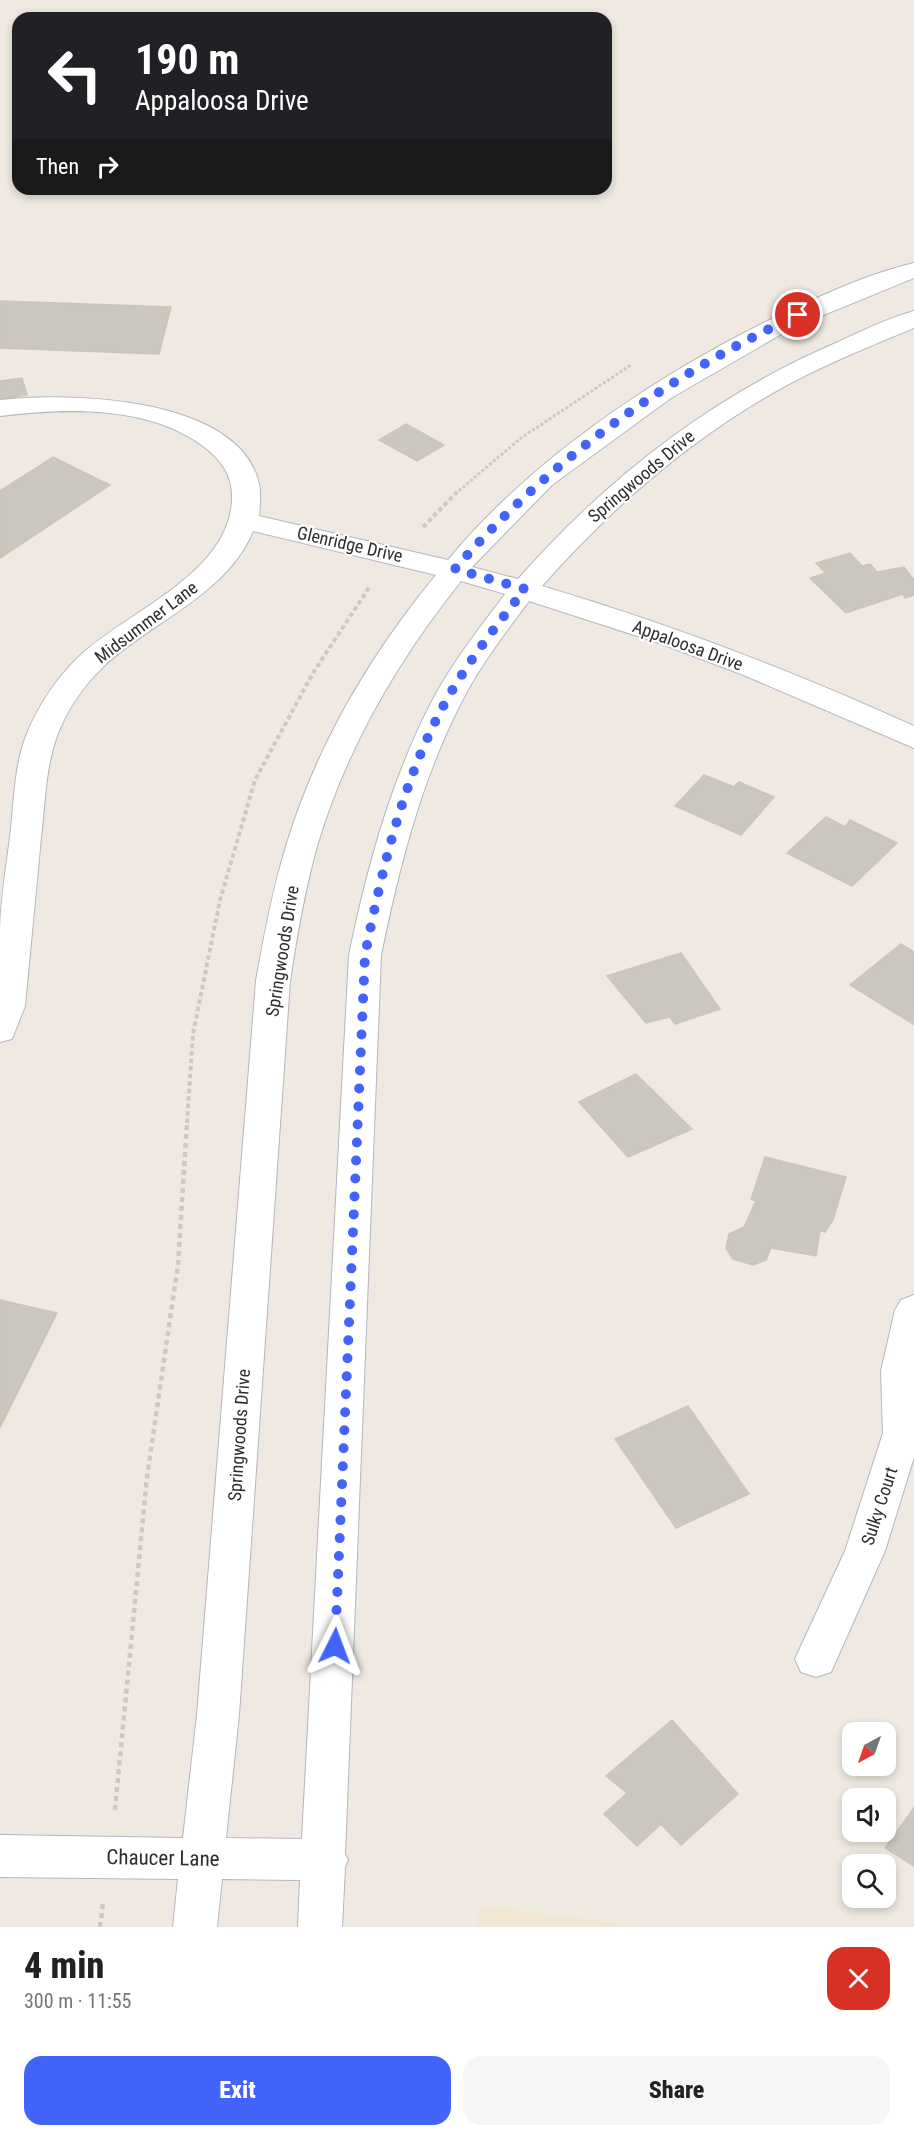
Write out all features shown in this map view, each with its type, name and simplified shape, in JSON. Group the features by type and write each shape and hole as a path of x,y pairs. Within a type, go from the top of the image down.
{"street":[{"name":"Springwoods Drive","path":"195,1927 218,1715 273,981 285,907 309,822 350,728 393,653 455,569 530,489 609,428 674,384 758,334 818,306 914,270"},
{"name":"Springwoods Drive","path":"321,1927 326,1860 365,955 385,859 421,754 453,690 525,589 577,530 631,480 701,427 761,389 850,345 914,319"},
{"name":"Midsummer Lane","path":"0,408 56,405 107,407 155,415 188,426 210,439 231,458 244,479 249,503 244,521 234,540 211,570 179,599 130,631 93,661 63,696 42,733 30,798 8,1006 0,1030"},
{"name":"Glenridge Drive","path":"244,521 368,547 455,569"},
{"name":"Appaloosa Drive","path":"455,569 616,618 910,730"},
{"name":"Sulky Court","path":"816,1659 865,1551 902,1433 914,1310"},
{"name":"Chaucer Lane","path":"0,1856 326,1860"}],"shaded area":[{"path":"481,1906 651,1927 476,1927"}],"building":[{"path":"0,301 171,307 159,354 0,348"},
{"path":"22,378 27,395 0,399 0,381"},
{"path":"406,424 444,445 417,461 379,440"},
{"path":"53,457 110,485 0,558 0,491"},
{"path":"850,553 862,566 870,564 877,572 904,567 914,580 914,595 905,598 903,594 846,613 810,578 826,573 816,563"},
{"path":"704,775 734,787 739,782 774,797 741,835 675,806"},
{"path":"826,817 845,827 850,820 897,843 852,886 787,853"},
{"path":"901,944 914,952 913,1024 850,985"},
{"path":"681,953 720,1009 675,1024 670,1017 646,1023 607,976"},
{"path":"636,1074 692,1129 628,1157 579,1102"},
{"path":"765,1157 846,1177 833,1220 825,1232 820,1230 816,1256 771,1248 766,1260 753,1265 733,1259 726,1248 729,1234 744,1227 756,1201 751,1199"},
{"path":"0,1300 57,1313 0,1428"},
{"path":"688,1406 749,1494 676,1528 615,1439"},
{"path":"672,1720 738,1794 681,1845 661,1824 637,1846 604,1814 627,1793 606,1776"},
{"path":"914,1808 914,1866 885,1848 889,1842 896,1842 896,1833"}],"route":[{"path":"335,1646 365,955 385,859 421,754 453,690 525,589 455,569 530,489 609,428 674,384 758,334 798,315"}]}
